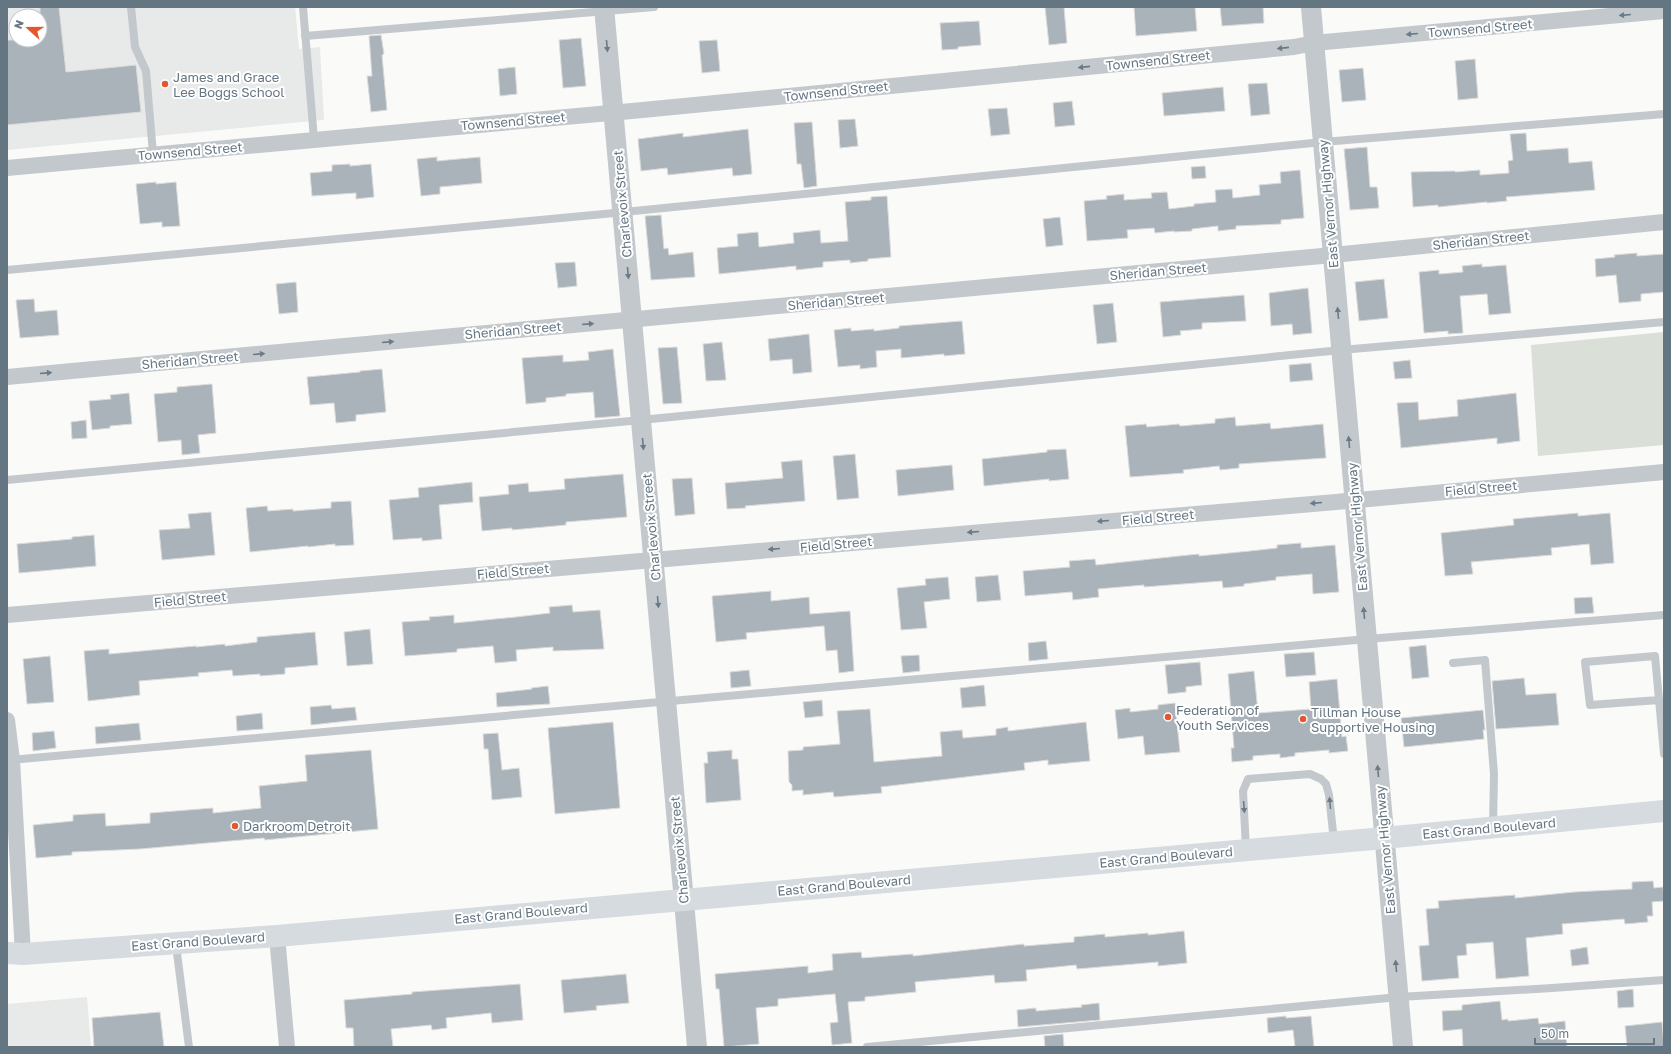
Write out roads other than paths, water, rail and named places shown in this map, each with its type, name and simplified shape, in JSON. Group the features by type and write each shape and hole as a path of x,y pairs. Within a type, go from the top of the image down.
{"main road":[{"name":"East Grand Boulevard","path":"12,957 277,936 1384,838 1664,811"}],"street":[{"name":"East Vernor Highway","path":"1311,7 1403,1047"},
{"name":"Charlevoix Street","path":"604,10 697,1047"},
{"name":"Townsend Street","path":"7,168 613,112 1278,48 1314,43 1664,11"},
{"name":"Sheridan Street","path":"7,377 1333,255 1664,222"},
{"name":"Field Street","path":"7,615 1355,500 1664,472"},
{"path":"7,720 12,957"},
{"path":"277,936 287,1047"}],"lane":[{"path":"131,7 135,47 146,71 153,154"},
{"path":"302,7 314,139"},
{"path":"305,36 654,7"},
{"path":"7,270 623,212 1323,142 1664,114"},
{"path":"7,480 641,420 1341,350 1664,322"},
{"path":"9,760 667,703 1366,639 1664,615"},
{"path":"1659,700 1590,705 1585,662 1655,656 1664,754"},
{"path":"1452,663 1485,660 1494,774 1494,827"},
{"path":"1246,850 1243,791 1248,779 1310,774 1321,779 1326,784 1329,795 1334,842"},
{"path":"176,943 189,1047"},
{"path":"867,1047 1399,998 1664,980"}],"place":[{"name":"James and Grace Lee Boggs School","path":"165,84"},
{"name":"Federation of Youth Services","path":"1168,717"},
{"name":"Tillman House Supportive Housing","path":"1303,719"},
{"name":"Darkroom Detroit","path":"235,826"}]}
